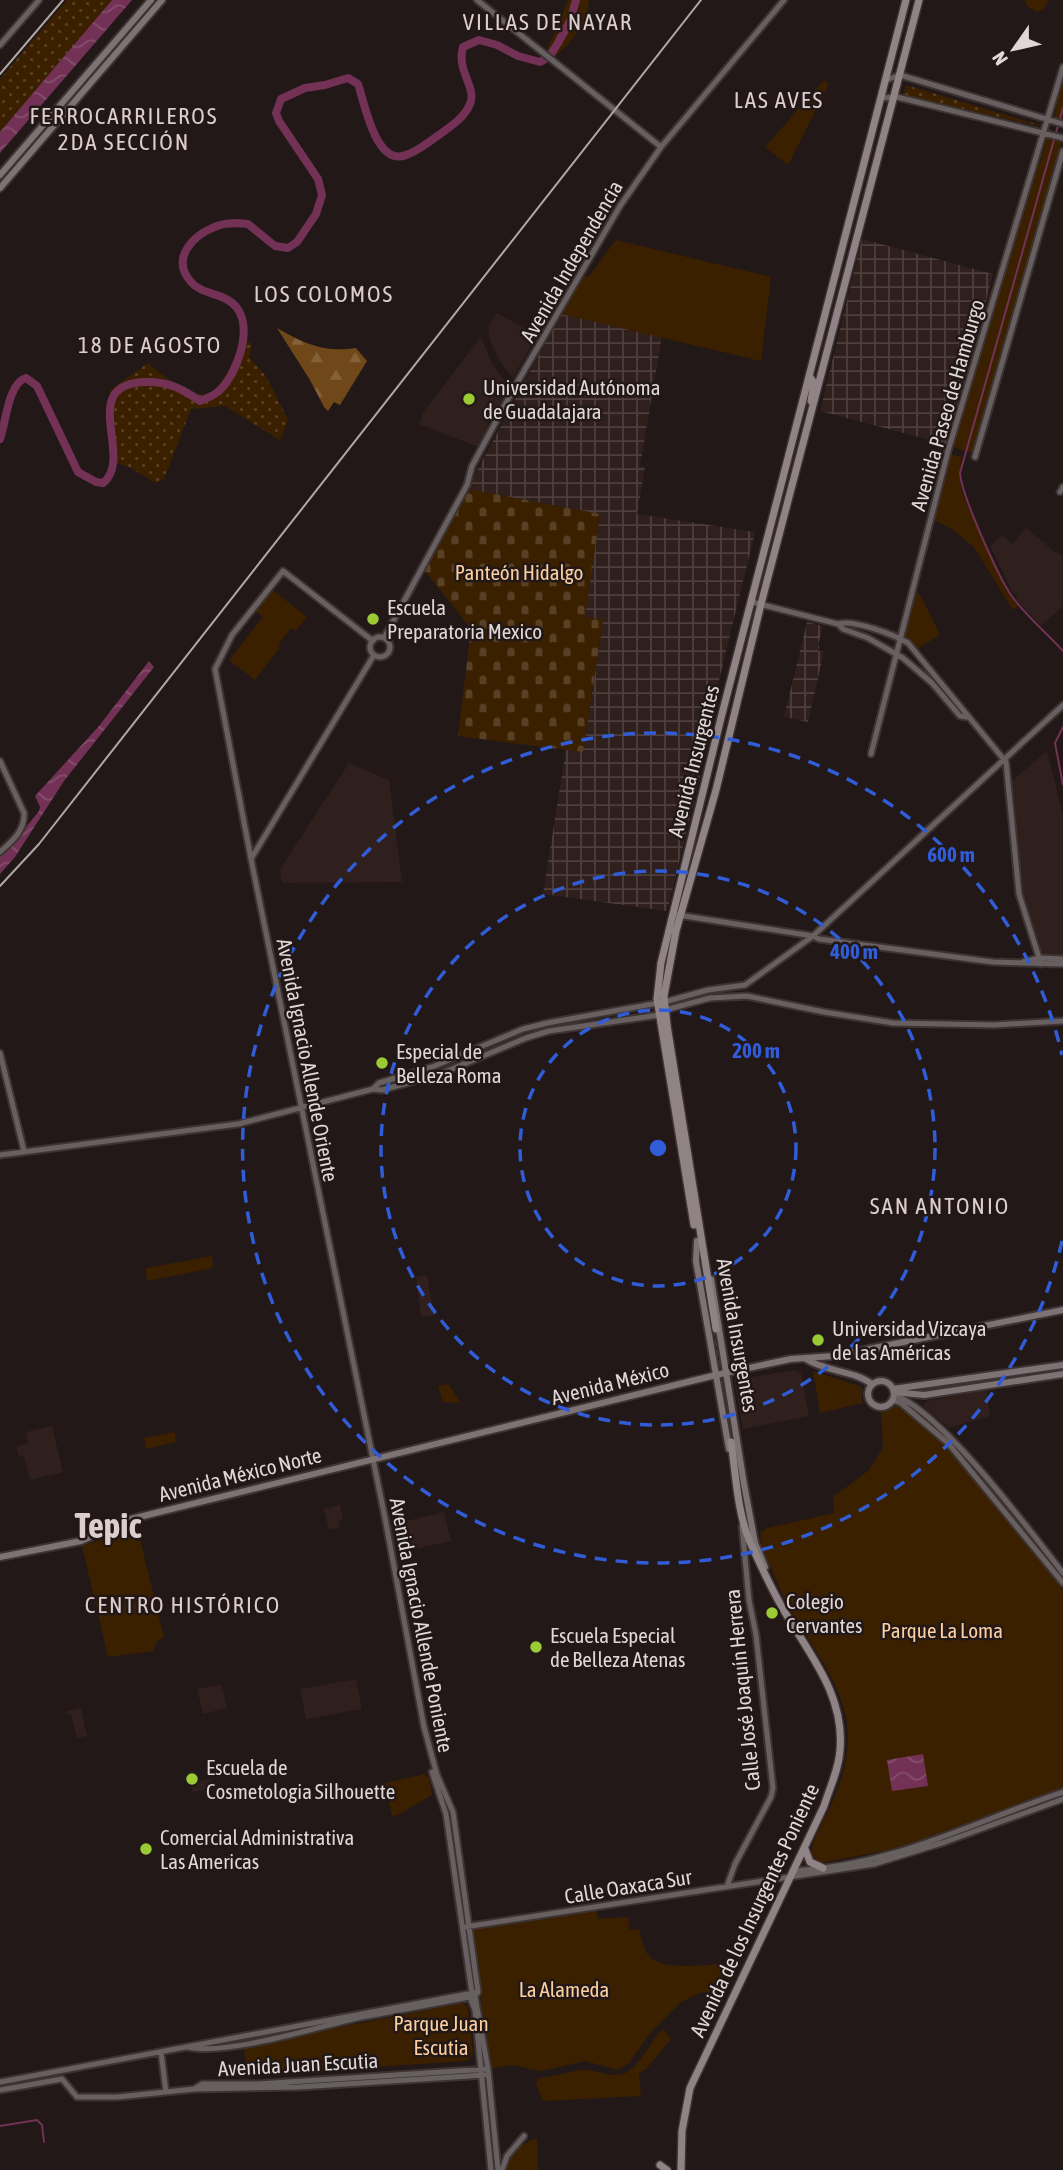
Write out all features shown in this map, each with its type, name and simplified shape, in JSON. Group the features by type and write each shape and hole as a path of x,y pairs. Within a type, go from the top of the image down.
{"highway":[{"name":"Avenida Insurgentes","path":"713,1332 662,1008 668,965 721,718 906,0"},
{"name":"Avenida Insurgentes","path":"677,915 719,779 761,604 919,0"},
{"path":"831,295 841,298"},
{"path":"814,358 826,361"},
{"path":"810,377 814,383 809,411 811,415"},
{"path":"784,474 795,477"},
{"path":"781,533 778,527 789,484 784,474"},
{"name":"Avenida de los Insurgentes Poniente","path":"681,2168 682,2131 690,2088 793,1874 834,1779 841,1749 840,1724 830,1690 775,1592 747,1532 734,1440"},
{"path":"805,1844 810,1862 822,1868"},
{"path":"675,2170 681,2168"}],"main road":[{"path":"0,45 39,0"},
{"path":"0,188 151,0"},
{"path":"0,174 162,0"},
{"path":"477,0 661,147"},
{"name":"Avenida Independencia","path":"384,638 467,485 472,466 514,388 620,206 661,147 784,0"},
{"name":"Avenida Paseo de Hamburgo","path":"872,754 948,451 1051,120 1063,67"},
{"path":"886,80 900,75 1063,124"},
{"path":"881,98 894,97 1062,138"},
{"path":"975,457 1063,151"},
{"name":"Avenida Ignacio Allende Oriente","path":"372,1458 215,669 232,635 283,571 373,641"},
{"path":"752,602 838,624 868,638 896,653 932,683 960,716 967,717"},
{"path":"838,624 844,622 900,638 915,651 967,717 1004,758 1011,795 1019,894 1040,961"},
{"path":"377,638 384,638 390,644 389,653 381,657 374,655 370,646 377,638"},
{"path":"251,859 374,655"},
{"path":"373,1089 379,1083 432,1067 523,1029 547,1023 662,1008 708,990 745,985 813,936 1063,705"},
{"path":"0,761 25,819 21,830 0,852"},
{"path":"677,915 819,939 1013,964 1063,959"},
{"path":"1040,961 1063,964"},
{"path":"0,1155 238,1124 373,1089 382,1090 440,1073 549,1031 710,998 747,996 893,1023 994,1025 1063,1021"},
{"path":"0,1053 24,1151"},
{"name":"Avenida Insurgentes","path":"699,1241 696,1254 713,1332 716,1375"},
{"name":"Avenida Insurgentes","path":"699,1241 707,1254 722,1338 734,1440"},
{"name":"Avenida México","path":"449,1439 777,1361 834,1356 1063,1310"},
{"path":"713,1332 715,1343 722,1338"},
{"path":"834,1356 829,1364 838,1372"},
{"path":"805,1358 872,1384"},
{"path":"1063,1364 893,1394 884,1406 872,1403 868,1395 872,1384 885,1381 893,1394 901,1402 948,1443 1063,1583"},
{"path":"1006,1374 1008,1382"},
{"path":"893,1394 924,1395 1063,1374"},
{"path":"716,1375 742,1523"},
{"path":"893,1394 947,1435 1063,1573"},
{"name":"Avenida México Norte","path":"0,1557 81,1541 131,1519 449,1439"},
{"name":"Avenida de los Insurgentes Poniente","path":"734,1440 755,1543 775,1592"},
{"name":"Avenida Ignacio Allende Poniente","path":"372,1458 424,1727 446,1814 467,1926 484,2072 500,2170"},
{"name":"Calle José Joaquín Herrera","path":"727,1886 735,1864 771,1797 773,1788 742,1523"},
{"path":"793,1874 873,1860 944,1838 1063,1791"},
{"path":"793,1874 838,1871 896,1858 1063,1799"},
{"name":"Calle Oaxaca Sur","path":"467,1926 793,1874"},
{"name":"Avenida Ignacio Allende Poniente","path":"474,1994 479,2061 484,2072 491,2170"},
{"name":"Avenida Juan Escutia","path":"188,2047 198,2050 253,2043 363,2017 457,2000 474,1994"},
{"name":"Avenida Juan Escutia","path":"0,2082 188,2047 197,2043 474,1994"},
{"path":"457,2000 475,2010"},
{"path":"161,2052 166,2092"},
{"path":"472,2070 479,2061"},
{"name":"Avenida Juan Escutia","path":"194,2089 202,2084 258,2084 472,2070 484,2072"},
{"name":"Avenida Juan Escutia","path":"0,2090 62,2079 74,2096 82,2099 194,2089 271,2088 484,2072"},
{"path":"500,2170 507,2156 524,2136"}],"shaded area":[{"path":"862,239 993,274 949,445 820,411"},
{"path":"497,313 537,335 513,378 499,360 490,340 488,326"},
{"path":"561,314 662,336 640,466 645,467 637,514 755,532 667,911 543,894 566,749 583,752 603,621 584,618 600,514 467,489"},
{"name":"Universidad Autónoma de Guadalajara","path":"481,337 492,363 510,388 498,411 486,414 488,427 478,447 419,424 424,411"},
{"path":"1026,528 1055,552 1063,555 1063,606 1041,626 1015,598 1018,594 1013,593 990,546 1002,535 1012,544"},
{"path":"807,622 823,626 818,651 824,652 808,722 784,717"},
{"path":"1047,751 1063,815 1063,955 1043,955 1021,887 1011,782"},
{"path":"349,763 389,780 402,882 282,883 280,869"},
{"path":"427,1275 434,1316 421,1316 416,1277"},
{"path":"795,1370 801,1373 809,1416 743,1429 734,1380"},
{"path":"987,1390 990,1416 949,1428 923,1406 927,1401"},
{"path":"52,1426 63,1472 30,1480 24,1456 19,1457 16,1447 28,1443 26,1432"},
{"path":"340,1505 343,1519 338,1520 340,1527 329,1530 324,1509"},
{"path":"444,1512 451,1541 397,1553 390,1525"},
{"path":"356,1679 362,1709 306,1719 300,1689"},
{"path":"222,1685 227,1708 203,1714 197,1689"},
{"path":"81,1708 87,1736 77,1738 71,1714 68,1715 67,1711"},
{"path":"211,1779 213,1789 192,1792 191,1783"}],"green space":[{"path":"67,0 112,0 0,132 0,79"},
{"path":"568,0 589,0 588,9 578,32 555,56 547,48"},
{"path":"1025,0 1049,0 1043,10 1037,12 1027,6"},
{"path":"1063,77 1063,120 1054,117"},
{"path":"824,80 829,84 788,165 765,147"},
{"path":"906,85 1039,125 1039,126 903,96"},
{"path":"1047,136 1062,140 972,453 953,447 1035,166 1041,160"},
{"path":"616,240 771,277 761,361 561,314 584,276 589,276"},
{"path":"277,328 314,346 356,348 367,361 340,405 334,402 328,411 324,407"},
{"path":"242,339 252,344 249,357 266,376 288,420 280,440 225,406 191,409 164,479 156,483 117,463 110,390 148,363 183,389 195,394 206,394 216,389 224,378"},
{"path":"950,454 962,457 959,477 962,492 1005,589 1018,606 1013,610 974,547 953,530 933,519"},
{"name":"Panteón Hidalgo","path":"467,489 600,514 585,617 603,620 583,752 458,736 471,629 425,571"},
{"path":"270,588 307,617 296,631 291,628 278,645 280,648 255,680 229,660 263,617 253,609"},
{"path":"915,593 920,594 940,635 917,649 902,636"},
{"path":"212,1256 213,1268 147,1281 146,1268"},
{"path":"813,1371 862,1387 862,1403 820,1413"},
{"path":"448,1384 461,1403 443,1402 438,1386"},
{"name":"Parque La Loma","path":"896,1406 907,1410 945,1444 1063,1587 1063,1789 894,1849 820,1863 812,1856 813,1845 842,1775 847,1749 847,1722 834,1683 780,1589 763,1550 761,1532 768,1528 834,1513 833,1497 868,1471 883,1448 881,1411"},
{"path":"175,1432 176,1442 146,1449 144,1438"},
{"path":"136,1523 164,1637 157,1641 153,1651 108,1657 82,1546 120,1534"},
{"path":"425,1774 429,1779 432,1795 392,1816 385,1783"},
{"name":"La Alameda","path":"596,1910 598,1919 628,1917 630,1930 639,1929 647,1953 656,1961 677,1966 736,1963 725,1990 699,1993 681,2002 651,2032 629,2063 618,2070 585,2061 541,2071 511,2065 489,2069 472,1927"},
{"name":"Parque Juan Escutia","path":"463,2003 468,2008 473,2053 467,2061 247,2075 244,2046"},
{"path":"663,2029 671,2039 639,2074 641,2096 543,2101 536,2084 538,2078 581,2070 611,2075 623,2074 638,2062"},
{"path":"537,2138 538,2170 504,2170 517,2150"}],"water":[{"path":"112,0 132,0 0,153 0,132"},
{"path":"149,661 154,667 64,781 15,857 0,874 0,854 39,811 35,796 99,726"},
{"path":"923,1754 928,1786 892,1791 887,1760"}],"waterway":[{"path":"0,439 11,395 20,381 26,378 37,386 78,472 103,483 111,472 113,457 110,409 114,396 124,386 144,382 167,384 200,401 217,393 226,383 241,351 242,317 232,303 202,290 191,282 185,273 184,256 187,248 200,235 229,223 248,224 275,246 288,248 297,242 316,214 322,195 318,179 279,121 276,113 281,99 305,88 348,78 358,84 367,116 378,141 393,156 407,155 460,119 470,104 471,91 462,64 463,47 479,40 540,62 549,57 558,43 570,21 576,0"},
{"path":"1063,108 960,473 973,516 1005,585 1023,610 1063,651"},
{"path":"1063,727 1055,743 1063,785"},
{"path":"0,2126 37,2120 42,2125 44,2142"}],"tunnel":[{"path":"712,1329 731,1442"}],"railway":[{"path":"0,74 63,0"},
{"path":"0,886 39,844 701,0"}],"place":[{"name":"Universidad Autónoma de Guadalajara","path":"469,399"},
{"name":"Escuela Preparatoria Mexico","path":"373,619"},
{"name":"Especial de Belleza Roma","path":"382,1063"},
{"name":"Universidad Vizcaya de las Américas","path":"818,1340"},
{"name":"Colegio Cervantes","path":"772,1613"},
{"name":"Escuela Especial de Belleza Atenas","path":"536,1647"},
{"name":"Escuela de Cosmetologia Silhouette","path":"192,1779"},
{"name":"Comercial Administrativa Las Americas","path":"146,1849"}],"district":[{"name":"VILLAS DE NAYAR","path":"548,22"},
{"name":"LAS AVES","path":"779,100"},
{"name":"FERROCARRILEROS 2DA SECCIÓN","path":"124,129"},
{"name":"LOS COLOMOS","path":"324,294"},
{"name":"18 DE AGOSTO","path":"150,345"},
{"name":"SAN ANTONIO","path":"940,1206"},
{"name":"Tepic","path":"108,1525"},
{"name":"CENTRO HISTÓRICO","path":"183,1605"}]}
